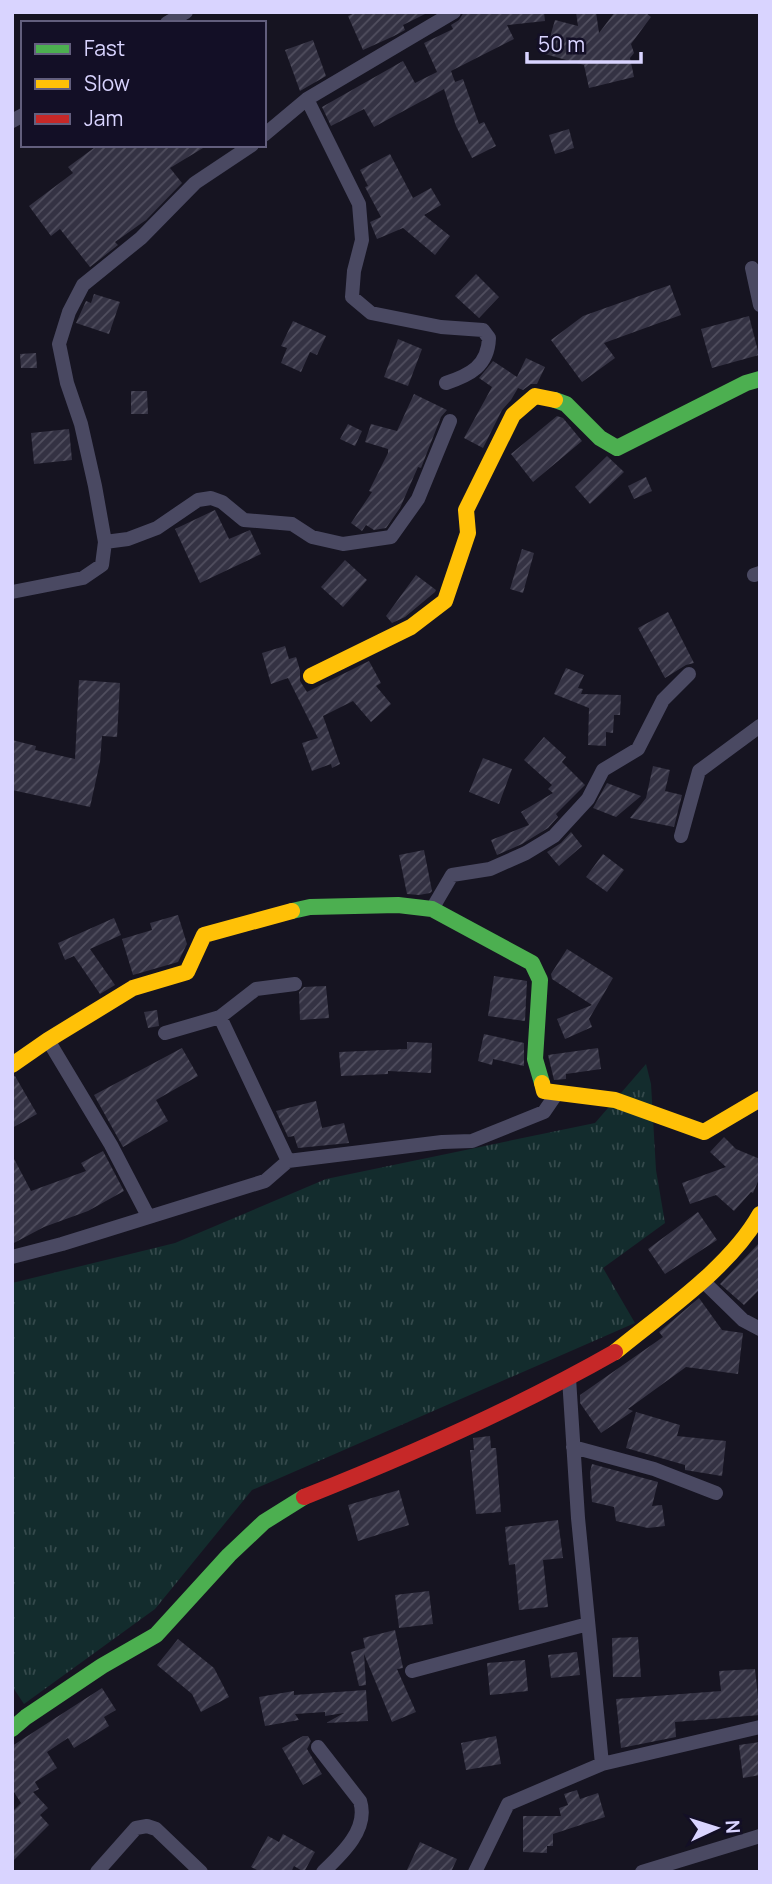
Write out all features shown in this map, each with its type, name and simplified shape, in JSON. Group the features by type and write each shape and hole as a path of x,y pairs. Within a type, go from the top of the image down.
{"street":[{"path":"168,18 186,12"},
{"path":"266,133 307,99 454,12"},
{"path":"307,99 359,204 362,240 354,271 352,297 371,313 441,327 483,330 489,338 489,351 472,374 446,383"},
{"path":"12,592 83,578 102,565 104,542 81,424 67,383 59,344 69,312 83,285 141,237 195,183 248,147"},
{"path":"752,268 760,305"},
{"path":"311,676 411,627 445,601 468,533 466,510 513,415 535,396 554,397 577,411 597,435 617,448 746,383 760,379"},
{"path":"104,542 128,539 157,528 198,500 211,498 222,502 244,520 292,524 312,537 344,544 391,537 418,499 450,421"},
{"path":"432,909 452,875 490,869 526,853 554,836 588,799 603,770 638,749 663,700 689,674"},
{"path":"681,836 699,771 760,726"},
{"path":"12,1065 133,988 187,972 204,935 310,907 358,905 432,909 532,963 540,980 536,1059 544,1091 615,1100 704,1132 760,1099"},
{"path":"165,1033 220,1017 256,989 295,984"},
{"path":"220,1017 288,1161"},
{"path":"48,1040 111,1144 148,1216"},
{"path":"12,1257 265,1181 288,1161 442,1142 472,1141 544,1112 557,1093"},
{"path":"12,1729 102,1666 156,1635 238,1547 264,1522 296,1500 409,1455 569,1378 615,1352 702,1280 735,1247 760,1214"},
{"path":"702,1280 743,1320 760,1329"},
{"path":"569,1378 588,1623 603,1764"},
{"path":"573,1447 654,1469 716,1493"},
{"path":"412,1671 588,1623"},
{"path":"475,1872 508,1804 603,1764 760,1727"},
{"path":"318,1747 360,1801 363,1811 360,1825 348,1844 323,1872"},
{"path":"97,1872 136,1828 147,1826 156,1829 201,1872"},
{"path":"642,1872 760,1836"}],"green space":[{"path":"646,1064 651,1084 656,1170 665,1223 603,1268 635,1323 252,1490 155,1609 24,1704 12,1686 12,1283 175,1243 326,1179 595,1123"}],"building":[{"path":"357,12 429,12 403,25 405,30 363,50 348,16"},
{"path":"464,12 544,12 545,21 507,25 514,39 451,71 455,82 463,79 479,124 484,122 496,146 472,158 456,126 444,89 374,127 364,109 331,126 322,107 403,61 415,83 437,72 424,43 453,29 451,25 459,20"},
{"path":"576,12 596,12 599,33 615,12 645,12 651,17 631,44 634,53 630,58 634,77 589,88 584,65 545,54 555,20 578,26"},
{"path":"313,40 326,76 300,91 285,50"},
{"path":"569,129 574,148 555,154 549,135"},
{"path":"95,147 205,147 170,168 182,183 146,220 115,242 118,245 90,267 60,229 51,236 29,206 73,173 68,167"},
{"path":"390,154 413,198 431,188 441,205 424,215 450,236 435,255 403,228 377,239 370,222 381,217 365,187 368,186 360,170"},
{"path":"476,274 499,297 479,318 455,296"},
{"path":"670,285 681,315 604,343 615,358 582,382 551,340 583,316"},
{"path":"94,294 120,302 109,334 76,323 86,301 91,303"},
{"path":"749,316 759,355 712,368 701,329"},
{"path":"293,321 326,336 317,355 310,352 301,372 281,363 287,348 281,346"},
{"path":"398,339 422,349 408,386 384,377"},
{"path":"36,353 37,368 21,368 20,354"},
{"path":"526,358 545,367 537,384 531,384 523,390 518,388 502,410 483,448 464,438 492,387 479,378 493,361 517,377"},
{"path":"131,391 147,391 148,414 131,414"},
{"path":"414,394 447,410 441,417 421,468 418,467 400,508 386,528 374,530 366,525 362,531 351,523 372,492 369,491 388,453 388,449 365,442 371,424 397,431"},
{"path":"557,416 563,418 582,441 533,482 511,454"},
{"path":"348,424 362,431 355,446 340,439"},
{"path":"69,429 72,460 34,464 31,433"},
{"path":"607,456 624,472 590,504 575,487"},
{"path":"646,477 652,491 634,499 628,486"},
{"path":"215,510 229,539 250,530 261,554 200,583 175,529"},
{"path":"522,549 534,553 523,593 510,589"},
{"path":"345,560 367,580 343,607 321,587"},
{"path":"416,575 436,590 435,592 405,617 392,623 386,616"},
{"path":"668,612 694,663 665,678 638,628"},
{"path":"285,646 289,659 296,657 300,681 307,692 369,661 381,683 376,686 391,704 371,722 353,701 323,716 340,764 332,768 331,764 312,771 302,743 318,738 288,678 271,684 262,653"},
{"path":"566,668 584,675 578,688 583,689 581,694 621,695 620,715 614,715 613,733 606,732 606,746 588,745 589,708 554,694"},
{"path":"79,680 120,683 117,737 102,736 100,762 90,807 12,790 12,740 36,746 35,750 75,759"},
{"path":"544,737 566,757 562,762 585,785 556,814 558,817 548,828 497,855 491,840 529,825 521,812 553,793 548,789 552,785 524,760"},
{"path":"483,758 512,769 499,804 469,792"},
{"path":"653,766 670,770 665,791 682,795 674,827 630,818 646,798"},
{"path":"607,783 641,796 616,817 593,808"},
{"path":"571,832 582,846 559,866 547,852"},
{"path":"424,850 432,891 419,895 407,894 399,855"},
{"path":"603,854 624,870 607,892 586,877"},
{"path":"178,915 187,944 178,962 133,975 122,939 152,930 150,923"},
{"path":"114,918 121,935 90,949 115,985 100,994 74,956 65,960 58,943"},
{"path":"567,949 613,978 589,1019 592,1027 565,1039 557,1019 592,1005 552,979 551,974"},
{"path":"494,976 527,981 525,1021 488,1016"},
{"path":"326,986 329,1018 300,1020 299,992 304,987"},
{"path":"157,1010 159,1026 148,1028 144,1012"},
{"path":"484,1034 524,1043 524,1066 493,1059 492,1065 478,1061"},
{"path":"407,1042 432,1043 431,1073 388,1071 388,1074 341,1076 339,1052 407,1049"},
{"path":"182,1048 198,1076 156,1100 168,1121 123,1147 94,1095"},
{"path":"598,1048 601,1069 566,1074 566,1079 554,1080 548,1055"},
{"path":"15,1076 37,1114 12,1128 12,1077"},
{"path":"316,1101 322,1128 344,1123 349,1143 298,1148 294,1136 288,1137 276,1111"},
{"path":"724,1137 736,1149 760,1159 760,1177 753,1193 751,1192 734,1211 716,1195 690,1204 682,1183 726,1167 710,1152"},
{"path":"103,1151 124,1191 88,1211 44,1227 12,1244 12,1155 31,1191 86,1171 81,1163"},
{"path":"698,1212 717,1240 665,1274 648,1249"},
{"path":"760,1242 760,1289 744,1305 720,1284"},
{"path":"699,1298 722,1330 743,1333 738,1374 686,1367 628,1409 633,1411 601,1433 580,1403 580,1395 663,1337 659,1332"},
{"path":"636,1412 680,1425 677,1436 726,1441 722,1476 685,1470 685,1465 626,1448"},
{"path":"490,1436 491,1448 496,1448 501,1512 476,1514 470,1450 474,1450 473,1438"},
{"path":"592,1464 658,1482 652,1506 662,1505 665,1526 648,1528 616,1521 614,1507 592,1502"},
{"path":"399,1490 409,1525 358,1541 348,1505"},
{"path":"558,1520 563,1558 543,1560 548,1607 519,1610 515,1564 509,1565 505,1527"},
{"path":"429,1591 433,1624 399,1628 395,1595"},
{"path":"395,1630 403,1668 397,1669 416,1712 392,1722 364,1654 366,1685 359,1686 351,1652 365,1648 363,1638"},
{"path":"638,1637 641,1677 613,1677 612,1638"},
{"path":"178,1639 214,1668 229,1697 201,1712 192,1694 157,1665"},
{"path":"577,1652 580,1675 551,1678 548,1655"},
{"path":"525,1660 528,1691 490,1695 487,1663"},
{"path":"755,1669 760,1715 675,1722 676,1737 621,1748 616,1699 721,1691 719,1671"},
{"path":"102,1688 116,1710 104,1717 109,1726 74,1748 68,1738 47,1752 57,1768 35,1782 39,1789 33,1792 48,1808 40,1815 49,1825 12,1862 12,1812 21,1803 12,1789 12,1746"},
{"path":"366,1690 368,1721 326,1723 344,1713 325,1716 325,1712 295,1714 299,1720 265,1726 259,1697 294,1691 294,1695"},
{"path":"308,1736 311,1741 307,1749 322,1774 303,1785 282,1748"},
{"path":"496,1736 501,1764 466,1770 461,1743"},
{"path":"760,1742 760,1775 743,1778 739,1745"},
{"path":"577,1790 580,1799 598,1793 605,1817 553,1834 553,1846 547,1846 547,1853 523,1852 523,1816 561,1816 559,1808 568,1805 564,1794"},
{"path":"283,1834 315,1852 304,1872 294,1866 291,1872 261,1872 251,1867 268,1836 279,1842"},
{"path":"420,1842 457,1859 451,1872 406,1872"}],"traffic: fast":[{"path":"555,400 566,404 600,438 617,448 746,383 760,379"},
{"path":"292,911 310,907 398,905 432,909 532,963 540,980 535,1059 542,1083"},
{"path":"12,1729 102,1666 156,1635 229,1555 264,1522 304,1497"}],"traffic: slow":[{"path":"311,676 411,627 445,601 468,533 466,510 513,415 535,396 555,400"},
{"path":"12,1065 133,988 187,972 204,935 292,911"},
{"path":"542,1083 544,1091 615,1100 704,1132 760,1099"},
{"path":"615,1352 713,1271 747,1234 760,1214"}],"traffic: jam":[{"path":"304,1497 462,1430 615,1352"}]}
